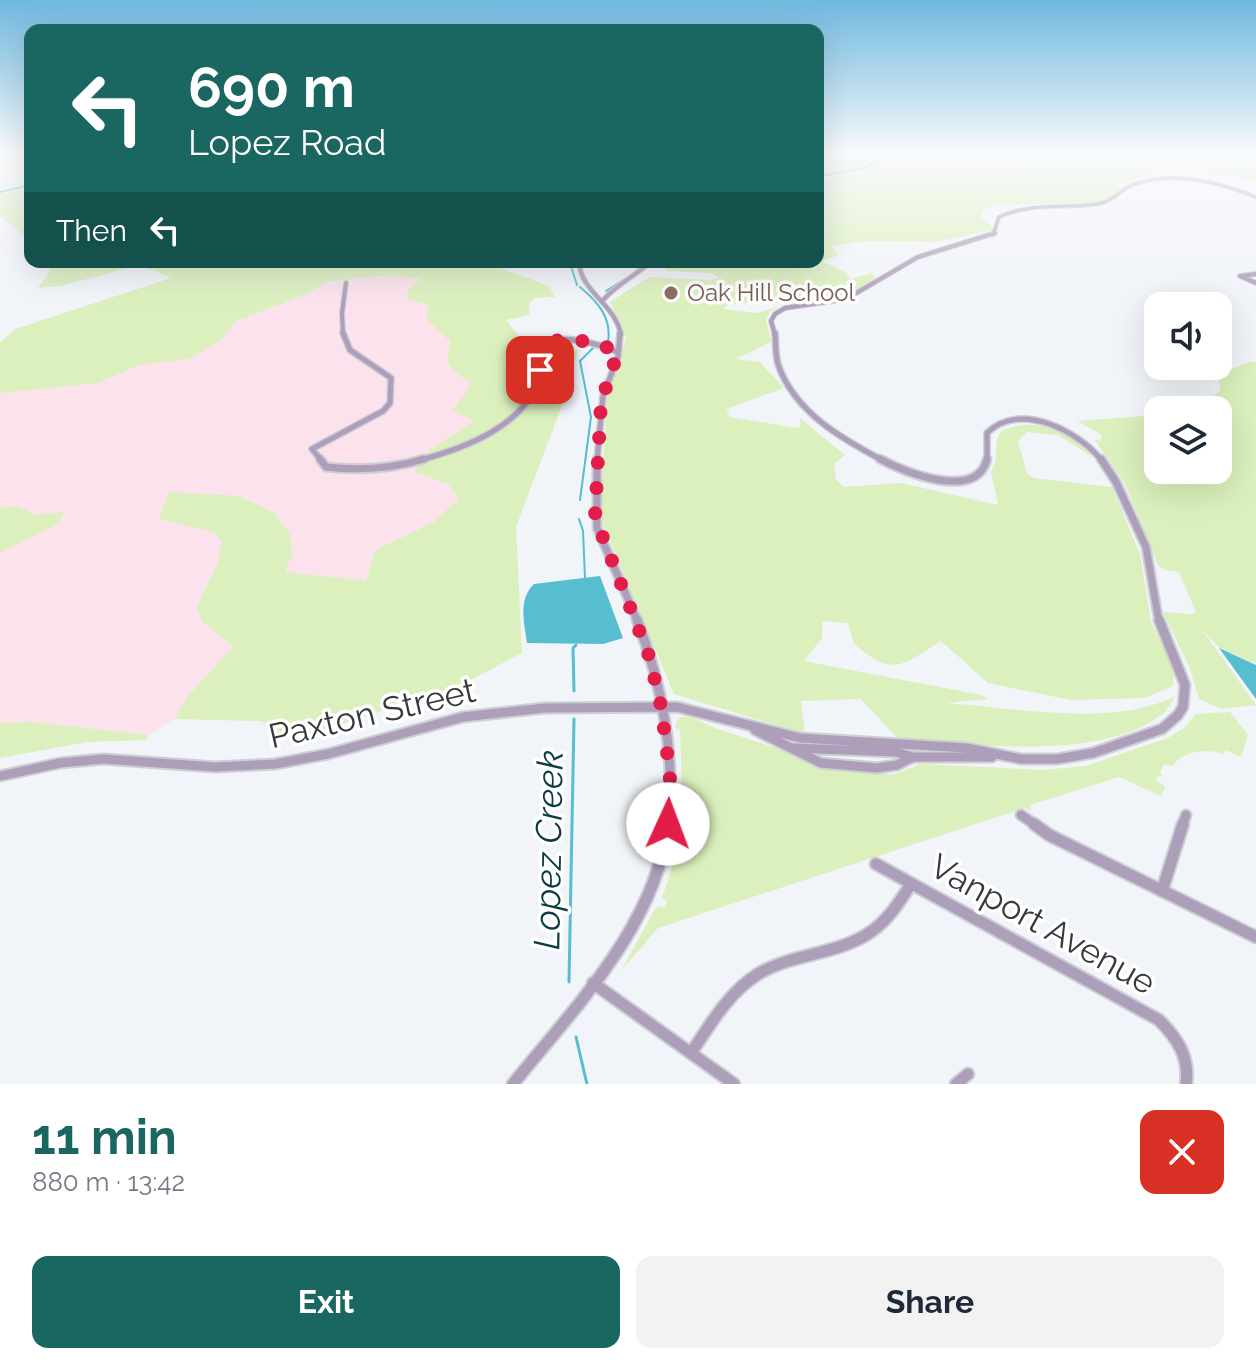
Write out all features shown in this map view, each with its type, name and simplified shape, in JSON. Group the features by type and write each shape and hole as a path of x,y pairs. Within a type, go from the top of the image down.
{"street":[{"path":"792,748 896,752 913,757 993,757 1043,761 1087,755 1160,729 1178,717 1184,707 1181,669 1157,617 1149,558 1114,475 1098,453 1078,435 1059,427 1025,421 1000,424 987,433 984,469 971,477 940,480 906,473 846,440 803,405 777,361 778,341 772,317 785,308 846,299 918,257 992,236 999,217 1009,212 1046,206"},
{"path":"513,1084 593,983 652,883 667,837 670,792 661,706 643,637 600,537 595,517 601,402 618,352 621,332 604,299 580,278 579,268"},
{"path":"604,299 616,286 644,268"},
{"path":"1256,274 1240,276 1256,283"},
{"path":"346,283 342,332 354,355 391,378 390,403 380,413 312,449 322,464 333,468 388,469 411,466 495,429 521,414 542,376 530,356 540,345 578,340 618,352"},
{"name":"Paxton Street","path":"0,776 60,763 103,759 215,767 275,764 316,757 480,714 545,708 661,706 695,711 754,729"},
{"path":"754,729 810,740 967,748 993,757"},
{"path":"754,729 766,738 821,763 889,767 913,757"},
{"path":"1021,815 1049,835 1256,937"},
{"path":"1162,891 1186,815"},
{"name":"Vanport Avenue","path":"876,864 1159,1020 1178,1040 1189,1074 1186,1084"},
{"path":"691,1053 726,1001 759,973 788,960 867,935 890,913 911,884"},
{"path":"593,983 734,1084"},
{"path":"956,1084 968,1074"}],"shaded area":[{"path":"382,276 423,278 429,305 427,319 451,342 472,384 475,421 468,428 448,484 458,499 434,522 380,547 374,553 366,581 284,572 290,534 275,513 245,498 169,492 160,519 214,532 222,541 217,564 196,609 203,622 234,647 189,695 174,719 149,735 32,722 0,723 0,553 56,525 65,513 34,515 19,506 0,508 0,393 98,383 139,365 220,341 236,321 307,294 326,282"}],"green space":[{"path":"0,206 24,206 24,236 0,216"},
{"path":"824,206 994,206 981,212 992,230 935,242 866,241 831,246 838,255 824,261"},
{"path":"824,263 845,271 851,279 872,273 876,278 859,288 823,300 728,304 724,309 758,313 781,306 771,311 766,319 771,342 736,359 760,362 784,388 729,408 726,410 730,417 796,428 801,426 800,418 845,455 834,464 836,480 844,487 901,483 998,505 991,471 997,439 1002,431 1027,425 1059,432 1078,443 1094,458 1058,435 1027,432 1018,441 1027,474 1034,478 1112,487 1140,554 1151,622 1174,668 1173,686 1145,698 1071,700 988,683 941,641 898,664 879,661 854,644 848,623 822,621 822,638 804,661 981,695 988,699 946,703 1093,714 1150,706 1176,696 1167,709 1135,730 1104,739 1070,745 998,746 898,739 861,699 801,701 805,734 674,694 600,518 607,398 626,338 610,302 649,277 712,280 719,277 710,273 665,271 667,268 824,268"},
{"path":"52,268 129,268 60,286 38,288"},
{"path":"147,268 500,268 549,286 555,297 535,298 529,304 530,315 506,320 525,344 578,350 566,395 516,527 522,653 461,685 293,740 261,721 174,719 189,695 233,647 203,622 196,609 217,564 222,541 214,532 159,519 169,492 239,496 275,513 290,534 292,555 285,572 366,581 374,553 434,522 458,499 448,484 414,472 429,450 475,421 453,410 472,384 449,363 451,342 426,319 429,305 407,299 408,289 422,278 382,276 326,282 307,294 236,321 220,341 188,359 139,365 98,383 0,393 0,342 15,329 171,278"},
{"path":"1256,362 1256,664 1221,649 1201,628 1256,705 1221,709 1199,699 1189,666 1163,612 1196,612 1179,572 1165,570 1158,565 1124,482 1094,439 1100,441 1102,435 1077,421 1144,416 1144,484 1232,484 1232,396 1213,396 1221,390 1218,380 1232,380 1232,369"},
{"path":"19,506 34,515 65,512 56,525 0,553 0,508"},
{"path":"1230,712 1248,735 1241,757 1226,750 1223,754 1202,751 1182,757 1172,766 1164,764 1160,773 1163,777 1158,775 1156,780 1165,787 1161,796 1119,777 1030,805 1031,811 1025,808 658,928 621,971 655,909 658,906 664,908 667,902 662,897 675,854 681,813 680,729 675,728 680,717 691,717 717,729 792,753 813,765 892,775 921,764 1043,770 1086,766 1168,738 1185,727 1196,714"},
{"path":"32,722 149,735 145,740 87,742 0,758 0,723"}],"water":[{"path":"600,576 623,638 603,644 527,643 524,604 534,584"},
{"path":"1219,648 1256,665 1256,699"}],"waterway":[{"name":"Lopez Creek","path":"572,268 577,285"},
{"path":"606,291 630,276"},
{"name":"Lopez Creek","path":"580,287 606,318 608,342 603,344"},
{"name":"Lopez Creek","path":"580,500 591,417 580,361 594,347"},
{"name":"Lopez Creek","path":"579,519 583,531 585,578"},
{"name":"Lopez Creek","path":"574,691 573,648 576,645"},
{"name":"Lopez Creek","path":"569,982 574,719"},
{"name":"Lopez Creek","path":"576,1037 587,1084"}],"place":[{"name":"Oak Hill School","path":"671,293"}],"route":[{"path":"540,370 531,360 531,352 548,343 578,340 618,352 601,402 595,517 600,537 643,637 661,706 670,775 668,824"}]}
